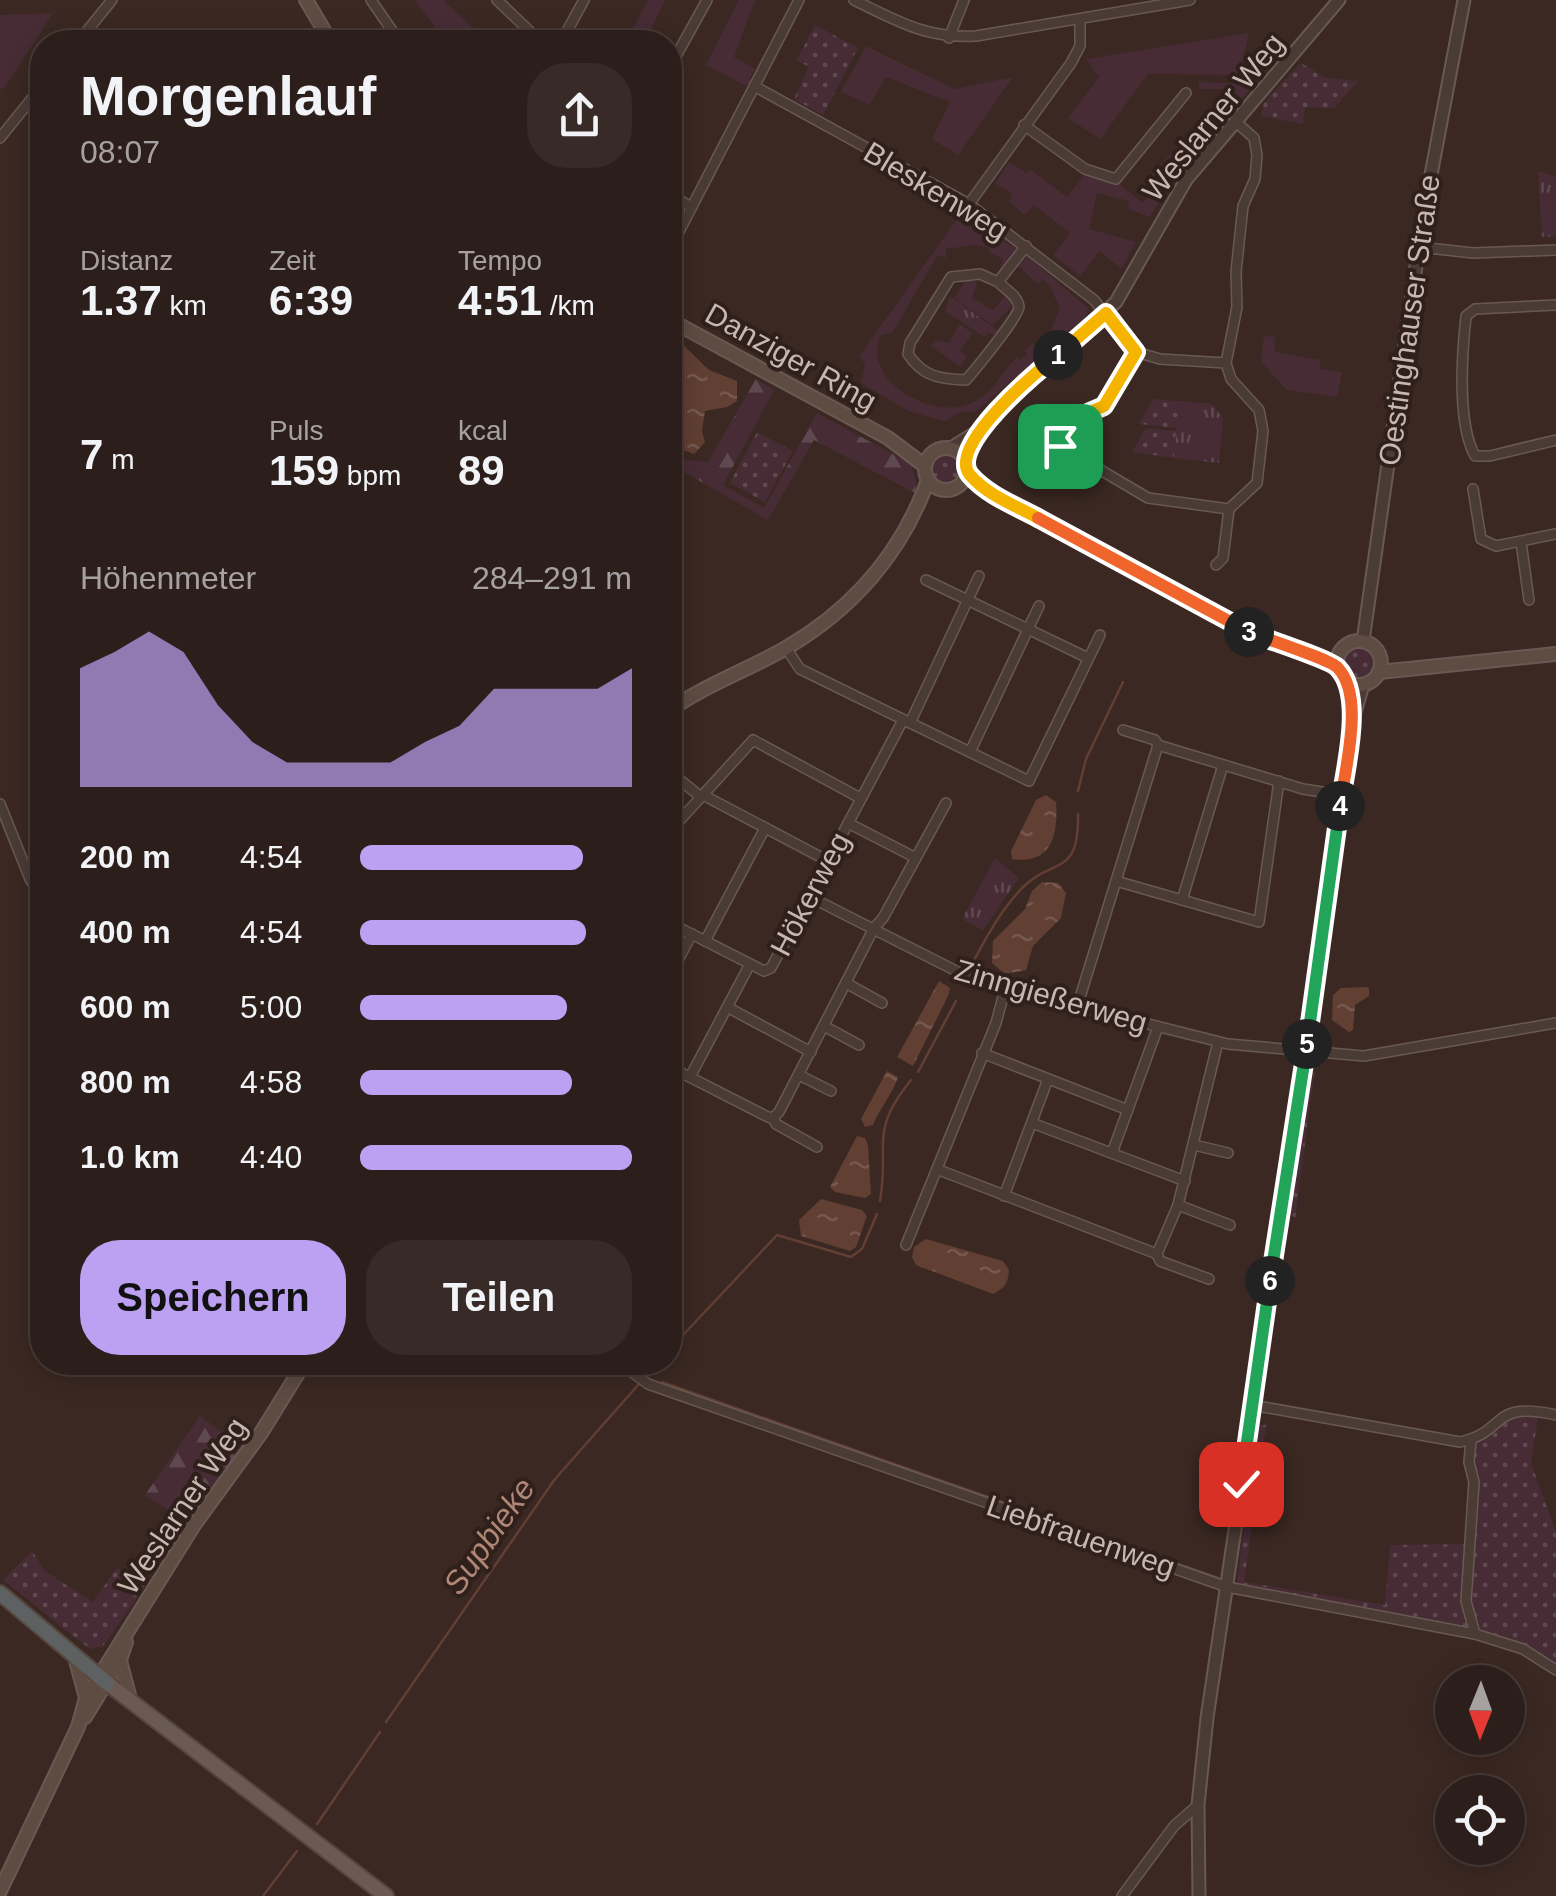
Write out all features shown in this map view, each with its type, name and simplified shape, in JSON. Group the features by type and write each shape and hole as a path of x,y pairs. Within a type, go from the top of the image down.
{"highway":[{"path":"0,1593 103,1680"}],"main road":[{"path":"306,0 324,30"},
{"name":"Danziger Ring","path":"682,326 888,438 933,452"},
{"name":"Danziger Ring","path":"888,438 931,478"},
{"path":"682,703 786,648 831,617 872,580 919,508 931,478 933,452 951,448 964,472 996,496 1247,631 1302,653 1338,660 1356,684 1379,672 1556,654"},
{"path":"931,478 964,472"},
{"path":"1338,660 1349,644 1371,644 1380,658 1379,672"},
{"path":"1380,658 1414,667"},
{"name":"Weslarner Weg","path":"0,1891 78,1727 132,1626 194,1525 261,1433 297,1375"},
{"name":"Weslarner Weg","path":"78,1727 86,1698 120,1660 132,1626"},
{"path":"75,1657 86,1698"},
{"path":"120,1660 131,1702"},
{"path":"103,1680 386,1896"}],"street":[{"path":"88,30 112,0"},
{"path":"371,0 392,30"},
{"path":"568,30 584,0"},
{"path":"682,45 706,0"},
{"path":"682,224 800,0"},
{"path":"854,0 916,30 950,38 1190,0"},
{"path":"950,38 964,0"},
{"name":"Weslarner Weg","path":"951,448 979,431 1103,316 1124,290 1156,227 1186,180 1339,0"},
{"name":"Oestinghauser Straße","path":"1363,642 1436,137 1464,0"},
{"path":"501,1 529,30"},
{"path":"969,204 1071,64 1080,46 1080,19"},
{"name":"Bleskenweg","path":"754,86 969,204 1094,300 1103,316 1136,352"},
{"path":"1024,125 1085,169 1116,179 1186,93"},
{"path":"0,138 30,101"},
{"path":"1216,566 1223,558 1230,510 1256,483 1263,430 1258,410 1232,379 1226,363 1237,307 1236,272 1243,206 1257,167 1254,138 1236,122"},
{"path":"682,201 691,206"},
{"path":"998,282 1026,246"},
{"path":"1419,247 1473,253 1556,250"},
{"path":"980,274 998,282 1016,299 1017,318 990,346 982,364 966,380 935,379 914,364 908,354 910,344 951,278 980,274"},
{"path":"1556,305 1475,309 1466,316 1463,382 1469,444 1476,456 1556,440"},
{"path":"1051,460 1074,419 1104,406 1136,352 1160,359 1226,363"},
{"name":"Weslarner Weg","path":"964,472 979,431"},
{"path":"1060,446 1148,498 1230,510"},
{"path":"1473,489 1481,538 1496,546 1556,534"},
{"path":"1521,542 1529,600"},
{"name":"Hökerweg","path":"682,929 764,971 771,968 860,798 906,722 979,576"},
{"path":"926,580 1088,658"},
{"path":"970,752 1040,606"},
{"path":"786,648 800,670 1029,781 1100,635"},
{"path":"1199,1896 1198,1804 1226,1587 1356,684"},
{"path":"1123,730 1155,740 1158,745 1279,782 1341,795"},
{"path":"682,818 752,740 860,798"},
{"path":"1077,1007 1158,745"},
{"path":"1182,900 1222,764"},
{"path":"682,781 702,796 828,861"},
{"path":"1116,881 1259,922 1279,782"},
{"path":"773,1118 946,803"},
{"path":"0,804 30,879"},
{"path":"848,823 916,858"},
{"path":"704,940 765,828"},
{"name":"Zinngießerweg","path":"810,897 967,978 1218,1042 1364,1056 1556,1023"},
{"path":"682,953 692,934"},
{"path":"690,1078 750,964"},
{"path":"846,983 882,1002"},
{"path":"906,1246 933,1175 939,1170 1005,990"},
{"path":"728,1007 811,1052"},
{"path":"824,1026 859,1046"},
{"path":"1112,1154 1158,1027"},
{"path":"1157,1254 1185,1181 1218,1042"},
{"path":"982,1053 1128,1110"},
{"path":"682,1074 773,1118 776,1124 817,1147"},
{"path":"799,1074 831,1091"},
{"path":"1004,1196 1048,1079"},
{"path":"1032,1123 1185,1181"},
{"path":"1194,1145 1228,1153"},
{"path":"939,1170 1157,1254 1160,1261 1208,1279"},
{"path":"1178,1205 1230,1225"},
{"name":"Liebfrauenweg","path":"636,1375 648,1384 1226,1587 1475,1634 1524,1649 1556,1670"},
{"path":"1252,1405 1460,1442 1470,1440 1519,1409 1556,1414"},
{"path":"1470,1440 1469,1462 1474,1482 1466,1601 1475,1634"},
{"path":"1122,1896 1174,1826 1198,1804"}],"green space":[{"path":"414,0 443,0 475,30 438,30"},
{"path":"648,0 665,0 650,30 632,30"},
{"path":"739,0 755,0 734,57 755,69 746,86 706,65"},
{"path":"53,13 42,30 30,30 30,48 0,89 0,15"},
{"path":"815,25 858,48 823,115 794,99 809,67 797,60"},
{"path":"1249,33 1239,75 1148,74 1100,139 1068,118 1099,77 1086,59"},
{"path":"866,46 954,89 1013,77 958,155 932,139 950,102 886,77 869,105 841,92"},
{"path":"1301,63 1325,78 1358,81 1334,108 1305,107 1303,124 1261,116 1264,103"},
{"path":"1199,82 1254,84 1170,183 1150,217 1128,209 1129,201 1097,193 1089,229 1136,242 1121,269 1100,251 1080,276 1053,255 1070,233 1034,205 1025,215 1009,202 1012,194 995,183 1009,162 1027,173 1030,169 1067,197 1086,173 1119,184 1143,203 1154,190 1147,179 1211,110 1219,115 1232,98 1227,89 1199,89"},
{"path":"1538,171 1556,177 1556,236 1542,237"},
{"path":"962,212 1019,251 998,274 1003,259 988,248 975,245 946,249 946,258 938,255 892,333 881,335 877,352 881,368 905,394 940,407 974,402 987,393 1017,357 1021,360 1027,355 1024,350 1047,340 1060,308 1043,279 1038,284 1018,266 1026,255 1088,308 1077,325 975,412 960,412 945,421 910,412 861,383 865,366 860,355"},
{"path":"966,280 977,282 972,298 993,310 1005,296 1013,305 993,325 954,298"},
{"path":"950,296 1000,332 985,337 945,311"},
{"path":"959,324 973,333 960,350 967,356 960,367 931,346 935,340 949,343"},
{"path":"1264,336 1275,337 1275,352 1320,360 1320,369 1342,372 1337,397 1287,390 1261,362"},
{"path":"756,379 774,390 723,485 764,508 817,413 911,464 915,493 814,440 768,520 682,471 682,458 708,462"},
{"path":"1153,399 1212,404 1176,428 1139,424"},
{"path":"1179,401 1212,404 1223,418 1219,463 1174,458"},
{"path":"1146,428 1176,431 1174,458 1132,452"},
{"path":"757,432 793,451 765,502 730,483"},
{"path":"946,452 958,457 963,469 958,481 946,486 934,481 929,469 934,457"},
{"path":"1359,646 1371,651 1376,663 1371,675 1359,680 1347,675 1342,663 1347,651"},
{"path":"995,858 1019,878 983,930 962,919"},
{"path":"1315,1068 1295,1219 1289,1213"},
{"path":"1539,1411 1531,1463 1556,1532 1556,1665 1476,1633 1467,1600 1471,1441 1508,1414"},
{"path":"200,1416 242,1447 189,1523 145,1495"},
{"path":"1257,1425 1266,1425 1244,1582 1385,1605 1390,1545 1469,1544 1465,1600 1473,1633 1237,1585"},
{"path":"32,1551 45,1571 93,1602 117,1568 145,1586 103,1646 90,1649 3,1580"}],"water":[{"path":"682,344 709,370 737,381 737,401 705,411 705,442 694,454 682,450"},
{"path":"1046,795 1056,802 1056,825 1050,844 1036,857 1012,859 1011,851 1036,800"},
{"path":"1042,882 1058,883 1066,893 1061,918 1033,946 1026,970 1005,974 992,963 993,941 1025,909 1032,891"},
{"path":"939,981 950,988 948,996 913,1066 897,1057"},
{"path":"1366,987 1369,996 1355,1005 1353,1030 1349,1032 1332,1020 1333,995 1341,988"},
{"path":"887,1071 898,1077 896,1083 873,1125 865,1127 861,1119"},
{"path":"857,1136 865,1138 868,1145 871,1194 865,1198 835,1192 830,1187"},
{"path":"821,1199 862,1210 867,1216 856,1247 850,1251 801,1236 799,1220"},
{"path":"926,1239 1003,1261 1009,1270 1005,1285 993,1294 916,1265 912,1257 914,1247"}],"waterway":[{"name":"Supbieke","path":"1078,791 1086,759 1123,682"},
{"name":"Supbieke","path":"971,966 1000,915 1022,888 1069,857 1077,834 1078,814"},
{"name":"Supbieke","path":"918,1072 956,1001"},
{"name":"Supbieke","path":"880,1201 885,1127 889,1113 911,1080"},
{"name":"Supbieke","path":"682,1336 777,1235 851,1257 862,1249 877,1214"},
{"path":"662,1382 1218,1578"},
{"name":"Supbieke","path":"386,1722 555,1479 639,1384"},
{"name":"Supbieke","path":"317,1824 380,1732"},
{"path":"263,1896 297,1851"}],"route":[{"path":"1060,446 1074,419 1104,406 1136,352 1106,313 1038,371 979,431 964,458 967,472 996,496 1247,631 1338,667 1350,683 1352,714 1344,776 1241,1484"}]}
